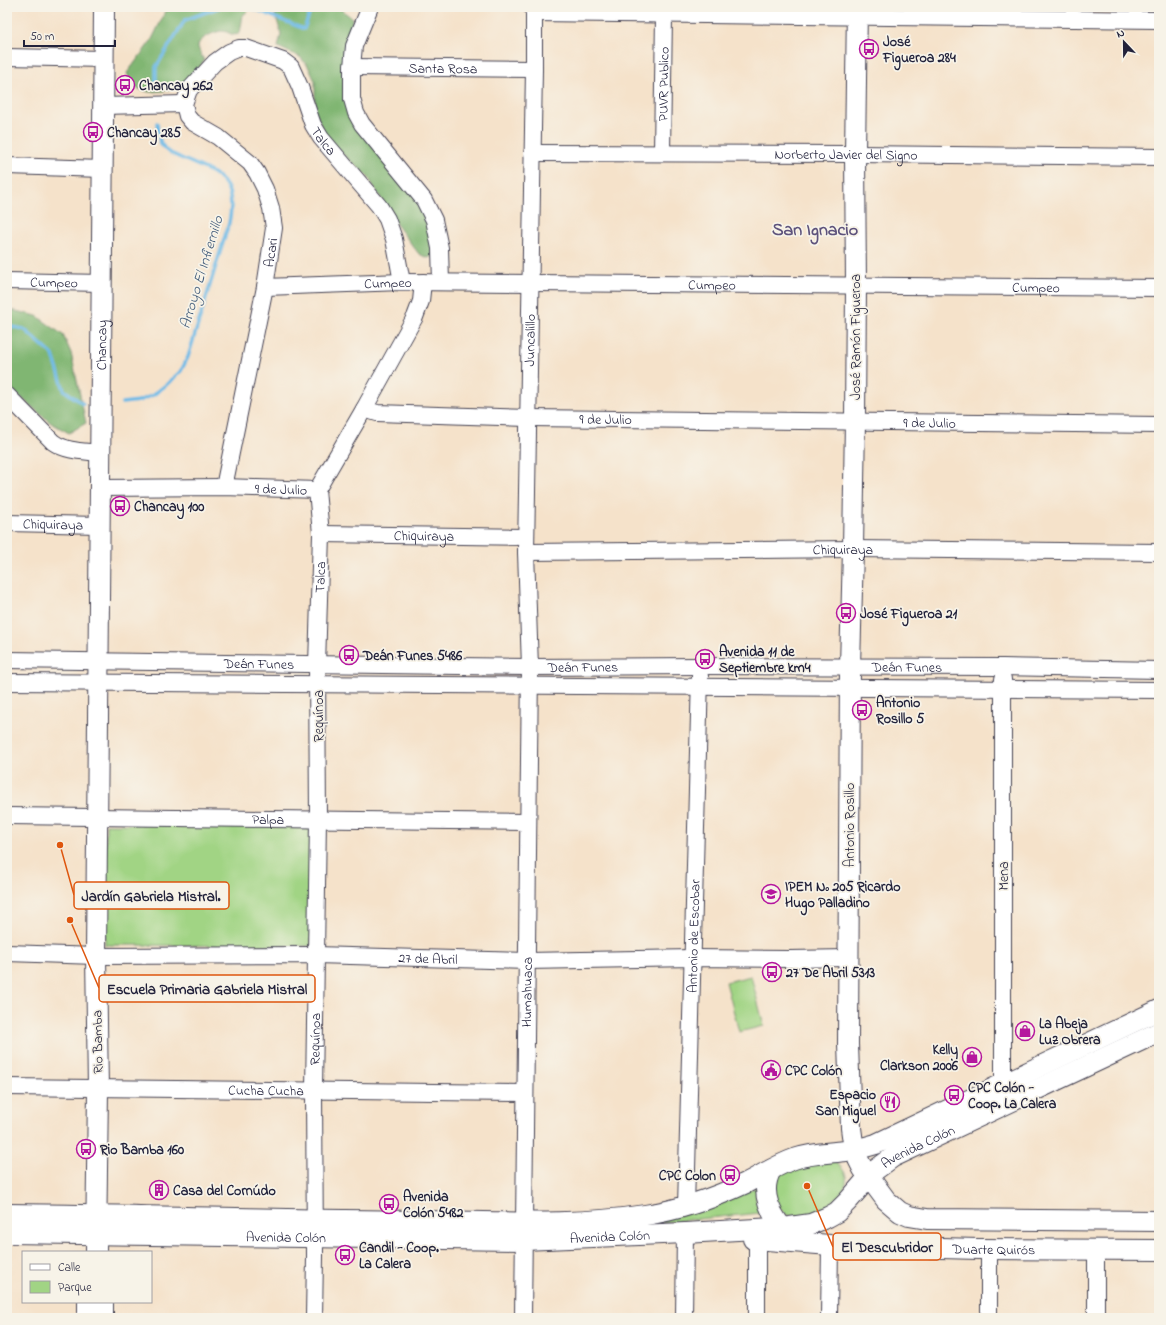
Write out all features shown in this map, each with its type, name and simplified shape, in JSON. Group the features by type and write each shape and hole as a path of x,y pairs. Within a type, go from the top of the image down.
{"main road":[{"name":"Chancay","path":"98,683 104,7"},
{"name":"José Ramón Figueroa","path":"850,668 855,420 855,154 857,11"},
{"name":"Antonio Rosillo","path":"850,668 848,958 849,1067 851,1128 854,1150"},
{"name":"Rio Bamba","path":"96,1241 98,1089 96,956 98,683"},
{"name":"Avenida Colón","path":"524,1231 559,1222 632,1217 686,1207 724,1193 792,1159 808,1154 854,1150 876,1144 1159,1010"},
{"name":"Avenida Colón","path":"7,1233 96,1241 315,1229 685,1233 811,1224 836,1212 848,1201 868,1176 879,1166 893,1157 1159,1032"},
{"name":"Duarte Quirós","path":"854,1150 863,1169 893,1207 909,1216 918,1218 1159,1221"},
{"path":"771,1170 766,1181 766,1198 772,1213 781,1227 794,1242"},
{"name":"Avenida Colón","path":"7,1214 96,1241"},
{"name":"Duarte Quirós","path":"685,1233 714,1237 830,1245 989,1249 1159,1250"},
{"path":"88,1303 88,1318"},
{"path":"103,1303 103,1318"}],"street":[{"path":"370,7 354,46 352,98 356,113 362,124 424,200 434,220 440,248 441,282"},
{"path":"533,10 664,15 857,11 1159,20"},
{"name":"Juncalillo","path":"530,667 526,544 534,69 533,10"},
{"name":"PUVR Publico","path":"662,152 664,15"},
{"name":"Talca","path":"184,104 189,90 214,62 229,52 239,48 246,48 283,61 291,67 313,124 321,138 379,206 387,219 394,239 402,282"},
{"path":"7,56 104,59"},
{"name":"Santa Rosa","path":"352,67 534,69"},
{"path":"103,106 184,104"},
{"name":"Acari","path":"184,104 187,116 192,122 218,137 250,163 265,189 272,208 274,228 265,287 224,487"},
{"name":"Norberto Javier del Signo","path":"532,153 662,152 1159,157"},
{"path":"7,166 103,169"},
{"name":"Cumpeo","path":"7,281 102,283"},
{"path":"364,409 416,317 422,301 423,282"},
{"name":"Cumpeo","path":"265,287 441,282 530,284 1159,288"},
{"path":"7,396 53,442 60,447 71,450 100,453"},
{"name":"9 de Julio","path":"100,488 224,487 317,490 364,409 377,413 528,418 1159,424"},
{"name":"Talca","path":"317,490 321,534 317,665"},
{"name":"Chiquiraya","path":"7,523 99,525"},
{"name":"Chiquiraya","path":"321,534 526,544 1159,552"},
{"name":"Deán Funes","path":"7,660 530,667 1004,667 1159,670"},
{"name":"Requínoa","path":"314,1318 314,1091 318,819 317,665"},
{"name":"Antonio de Escobar","path":"686,1207 701,666"},
{"name":"Humahuaca","path":"523,1318 530,667"},
{"name":"Mena","path":"1003,1084 1004,667"},
{"name":"Deán Funes","path":"7,682 1159,690"},
{"name":"Palpa","path":"7,816 528,822"},
{"name":"27 de Abril","path":"7,953 96,956 316,956 527,960 848,958"},
{"name":"Cucha Cucha","path":"7,1088 525,1093"},
{"path":"756,1318 757,1240 781,1227"},
{"path":"684,1318 685,1233"},
{"path":"829,1318 830,1245"},
{"path":"989,1249 989,1318"},
{"path":"1096,1250 1096,1318"}],"green space":[{"path":"168,7 253,7 243,15 240,33 233,35 224,31 219,31 208,35 199,42 199,49 204,60 196,74 181,85 165,91 149,92 133,87 127,73 151,41"},
{"path":"257,7 338,7 352,18 352,30 345,45 343,62 345,92 427,212 433,256 428,258 419,254 396,224 368,177 327,140 315,111 315,81 308,66 300,57 278,47 281,34 275,13"},
{"path":"7,309 37,316 63,335 71,353 86,423 69,433 51,423 7,386"},
{"path":"106,824 311,825 311,946 105,945"},
{"path":"751,976 764,1026 739,1032 726,982"},
{"path":"834,1162 844,1171 846,1181 842,1191 834,1200 823,1208 810,1214 798,1216 787,1215 783,1212 775,1198 778,1173 804,1163"},
{"path":"757,1187 756,1200 761,1213 656,1223"}],"waterway":[{"name":"Arroyo El Infiernillo","path":"156,88 156,67 185,20 220,7"},
{"name":"Arroyo El Infiernillo","path":"249,7 304,29 312,7"},
{"name":"Arroyo El Infiernillo","path":"122,403 139,401 153,395 181,371 188,357 229,223 231,208 230,196 227,187 222,180 205,169 166,150 160,140 157,123"},
{"name":"Arroyo El Infiernillo","path":"7,326 24,329 53,355 64,390 83,404"}],"place":[{"name":"José Figueroa 284","path":"869,49"},
{"name":"Chancay 262","path":"125,85"},
{"name":"Chancay 285","path":"93,132"},
{"name":"Chancay 100","path":"120,506"},
{"name":"José Figueroa 21","path":"846,613"},
{"name":"Deán Funes 5486","path":"349,655"},
{"name":"Avenida 11 de Septiembre km4","path":"705,659"},
{"name":"Antonio Rosillo 5","path":"862,710"},
{"name":"Jardín Gabriela Mistral.","path":"60,845"},
{"name":"IPEM Nº 205 Ricardo Hugo Palladino","path":"771,894"},
{"name":"Escuela Primaria Gabriela Mistral","path":"70,920"},
{"name":"27 De Abril 5313","path":"772,972"},
{"name":"La Abeja Luz Obrera","path":"1025,1031"},
{"name":"Kelly Clarkson 2006","path":"972,1057"},
{"name":"CPC Colón","path":"771,1070"},
{"name":"CPC Colón - Coop. La Calera","path":"954,1095"},
{"name":"Espacio San Miguel","path":"890,1102"},
{"name":"Rio Bamba 160","path":"86,1149"},
{"name":"CPC Colon","path":"730,1175"},
{"name":"El Descubridor","path":"807,1186"},
{"name":"Casa del Cornúdo","path":"159,1190"},
{"name":"Avenida Colón 5482","path":"389,1204"},
{"name":"Candil - Coop. La Calera","path":"345,1255"}],"district":[{"name":"San Ignacio","path":"815,229"}]}
